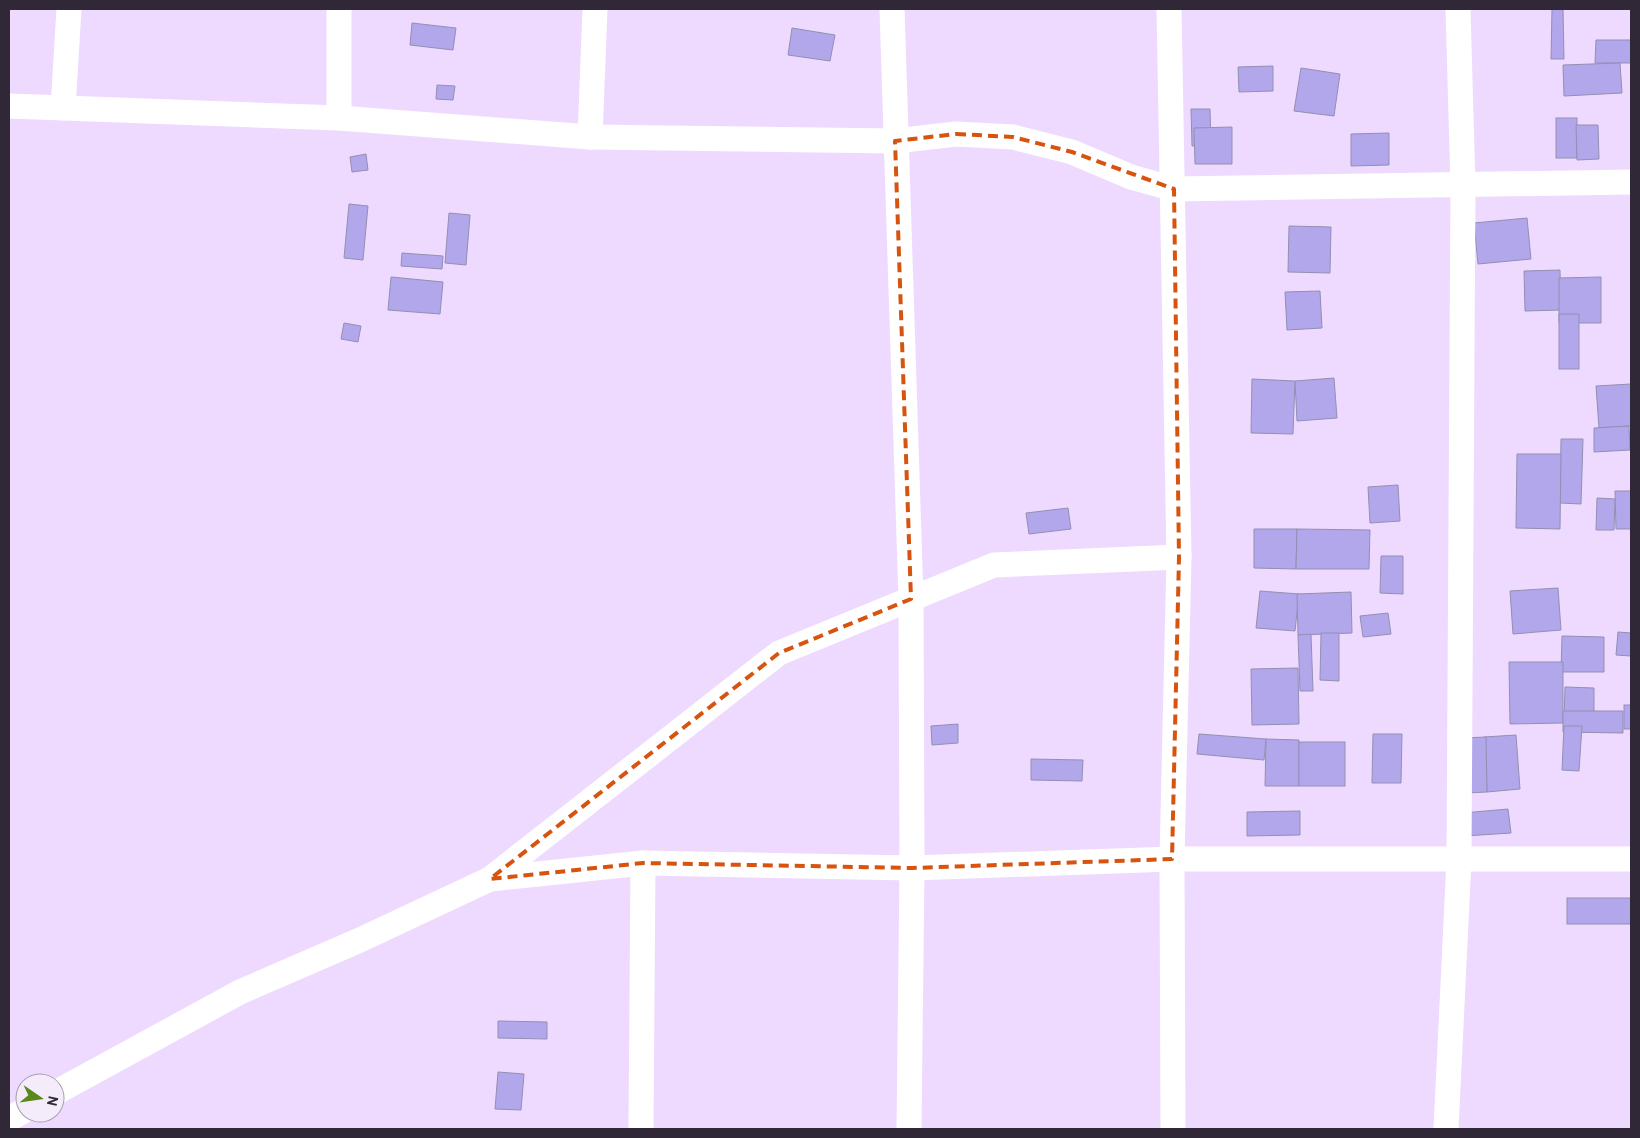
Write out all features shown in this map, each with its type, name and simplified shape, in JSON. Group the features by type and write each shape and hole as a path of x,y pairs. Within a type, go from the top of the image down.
{"street":[{"path":"63,108 69,9"},
{"path":"339,9 339,118"},
{"path":"590,137 595,9"},
{"path":"892,9 911,599 912,868 909,1129"},
{"path":"1169,9 1174,189 1179,556 1172,859 1173,1129"},
{"path":"1446,1129 1459,860 1463,186 1458,9"},
{"path":"9,106 339,118 590,137 895,141 956,134 1013,137 1072,152 1131,177 1174,189 1631,182"},
{"path":"65,1088 240,992 360,940 490,879 779,653 994,565 1179,556"},
{"path":"490,879 643,862 912,868 1172,859 1631,859"},
{"path":"641,1129 643,862"}],"highlighted area":[{"path":"956,134 1013,137 1072,152 1174,189 1179,557 1172,859 912,868 643,863 490,879 779,653 911,599 895,141"}],"building":[{"path":"1552,9 1563,9 1564,59 1551,59"},
{"path":"412,23 456,28 453,50 410,45"},
{"path":"792,28 835,35 830,61 788,55"},
{"path":"1596,40 1631,40 1631,63 1595,63"},
{"path":"1620,63 1622,93 1564,96 1563,65"},
{"path":"1273,66 1273,91 1239,92 1238,67"},
{"path":"1301,68 1340,74 1334,116 1294,111"},
{"path":"437,85 455,86 453,100 436,99"},
{"path":"1191,109 1210,109 1211,145 1192,146"},
{"path":"1556,118 1577,118 1577,158 1556,158"},
{"path":"1576,125 1598,125 1599,159 1577,160"},
{"path":"1232,127 1232,164 1195,164 1194,128"},
{"path":"1389,133 1389,165 1351,166 1351,134"},
{"path":"366,154 368,170 352,172 350,157"},
{"path":"349,204 368,206 363,260 344,258"},
{"path":"449,213 470,215 466,265 445,263"},
{"path":"1527,218 1531,259 1478,264 1474,223"},
{"path":"1289,226 1331,227 1330,273 1288,272"},
{"path":"402,253 443,256 442,269 401,266"},
{"path":"1560,270 1561,310 1525,311 1524,271"},
{"path":"391,277 443,282 440,314 388,310"},
{"path":"1601,277 1601,323 1559,323 1559,278"},
{"path":"1320,291 1322,328 1287,330 1285,292"},
{"path":"1559,314 1579,314 1579,369 1559,369"},
{"path":"344,323 361,326 358,342 341,339"},
{"path":"1334,378 1337,418 1297,421 1295,381"},
{"path":"1252,379 1295,381 1293,434 1251,433"},
{"path":"1631,384 1631,426 1599,428 1596,386"},
{"path":"1629,426 1630,450 1594,452 1594,428"},
{"path":"1561,439 1583,439 1581,504 1560,503"},
{"path":"1517,454 1561,454 1560,529 1516,528"},
{"path":"1398,485 1400,521 1370,523 1368,487"},
{"path":"1615,491 1631,491 1631,529 1616,529"},
{"path":"1597,498 1615,499 1614,530 1596,530"},
{"path":"1068,508 1071,529 1029,534 1026,513"},
{"path":"1254,529 1297,529 1296,569 1254,568"},
{"path":"1297,529 1370,530 1369,569 1296,569"},
{"path":"1381,556 1403,556 1403,594 1380,593"},
{"path":"1558,588 1561,630 1513,634 1510,591"},
{"path":"1260,591 1299,594 1295,631 1256,628"},
{"path":"1351,592 1352,633 1298,635 1297,594"},
{"path":"1388,613 1391,634 1363,637 1360,616"},
{"path":"1618,632 1631,633 1631,656 1616,655"},
{"path":"1321,633 1339,633 1339,681 1320,680"},
{"path":"1311,634 1313,691 1300,691 1298,635"},
{"path":"1562,636 1604,637 1604,672 1561,672"},
{"path":"1509,662 1563,662 1563,723 1510,724"},
{"path":"1298,668 1299,724 1252,725 1251,669"},
{"path":"1565,687 1594,688 1594,720 1564,719"},
{"path":"1624,705 1631,705 1631,729 1624,729"},
{"path":"1563,711 1623,711 1623,733 1563,732"},
{"path":"958,724 958,743 932,745 931,726"},
{"path":"1564,726 1582,726 1579,771 1562,770"},
{"path":"1199,734 1266,739 1264,760 1197,754"},
{"path":"1373,734 1402,734 1401,783 1372,783"},
{"path":"1516,735 1520,789 1487,792 1484,737"},
{"path":"1486,737 1487,792 1466,793 1464,738"},
{"path":"1266,739 1299,740 1299,786 1265,786"},
{"path":"1299,742 1345,742 1345,786 1299,786"},
{"path":"1031,759 1083,760 1082,781 1031,780"},
{"path":"1508,809 1511,833 1465,836 1463,813"},
{"path":"1300,811 1300,835 1247,836 1247,812"},
{"path":"1567,898 1631,898 1631,924 1567,924"},
{"path":"498,1021 547,1022 547,1039 498,1038"},
{"path":"498,1072 524,1074 521,1110 495,1109"}]}
